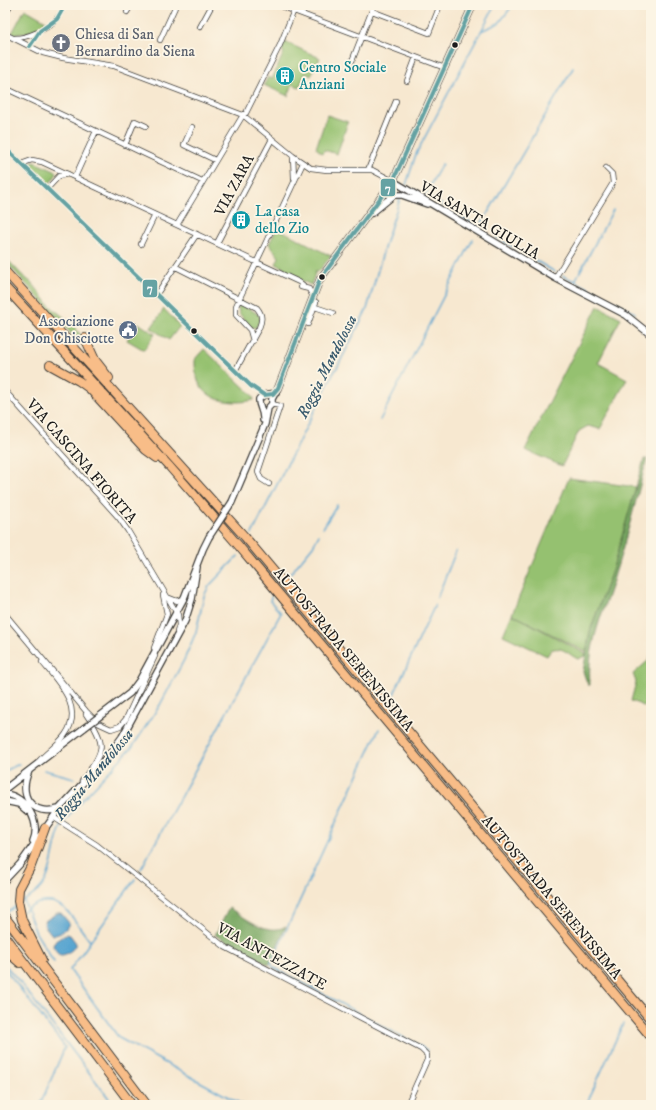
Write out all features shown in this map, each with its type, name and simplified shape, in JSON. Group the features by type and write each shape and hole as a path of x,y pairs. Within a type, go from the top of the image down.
{"highway":[{"name":"AUTOSTRADA SERENISSIMA","path":"5,272 176,459 383,700 651,1020"},
{"name":"AUTOSTRADA SERENISSIMA","path":"5,287 169,466 238,545 651,1037"},
{"path":"85,338 95,360 160,434 176,459"},
{"path":"50,365 79,381 90,389 146,450 169,466"},
{"path":"45,828 31,866 19,889 19,905 22,920 49,975"},
{"path":"6,918 147,1105"},
{"path":"5,936 132,1105"},
{"path":"5,944 35,977"},
{"path":"5,950 35,977"}],"street":[{"path":"5,14 10,5"},
{"path":"14,38 33,34 54,22 65,5"},
{"path":"127,12 131,5"},
{"path":"160,40 176,5"},
{"path":"200,27 212,5"},
{"path":"278,5 445,68"},
{"path":"177,225 202,181 243,115 246,113 264,77 296,5"},
{"path":"352,61 374,5"},
{"path":"372,11 430,33 440,5"},
{"path":"175,636 182,627 188,610 202,549 232,502 262,431 266,401 276,393 312,299 325,271 393,181 473,5"},
{"path":"30,46 40,31"},
{"path":"5,34 43,53 63,58 114,66 243,115 303,163 320,169 368,170 379,172 393,181"},
{"path":"25,44 33,34"},
{"path":"407,81 416,58"},
{"path":"5,88 202,181"},
{"path":"368,170 396,101"},
{"path":"125,145 135,122 146,126"},
{"path":"192,127 184,145 215,160"},
{"path":"75,177 96,131"},
{"name":"VIA ZARA","path":"217,243 272,139"},
{"path":"5,148 266,401 280,406 258,472 261,479 269,484"},
{"path":"293,156 294,179"},
{"path":"21,164 28,160 36,160 302,283 303,287 309,289 312,299 316,302 308,324"},
{"path":"253,341 250,330 236,315 235,310 294,179 303,163"},
{"path":"555,278 613,183 612,174 606,168"},
{"path":"56,169 59,176"},
{"path":"47,189 59,176 68,174"},
{"name":"VIA SANTA GIULIA","path":"393,181 555,278 626,314 651,335"},
{"path":"368,216 394,195 402,195 431,204"},
{"path":"141,244 155,215"},
{"path":"156,295 197,234"},
{"path":"176,267 239,299 260,312 261,323 259,328 235,371"},
{"path":"315,306 333,313"},
{"path":"250,330 259,328"},
{"name":"VIA CASCINA FIORITA","path":"5,391 119,518 162,591"},
{"path":"5,789 130,693 157,649 184,598 197,567"},
{"path":"162,591 168,598 175,601 180,601 184,598"},
{"path":"5,880 29,851 59,809 108,756 122,737 175,636 180,622 176,612 162,591"},
{"path":"143,673 166,619 166,607 162,591"},
{"path":"5,614 77,700 102,725 111,729 120,726 134,703 157,649"},
{"path":"5,618 64,690 71,707 71,722 66,734 32,768 24,788 29,801 40,809 50,811 59,809"},
{"path":"172,620 180,622"},
{"path":"74,793 97,761 101,749 96,730 77,700"},
{"path":"5,794 13,796 23,803 32,813 35,838 29,851"},
{"path":"5,801 18,804 25,809 34,820"},
{"name":"VIA ANTEZZATE","path":"53,817 97,845 225,947 421,1049 427,1055 427,1060 407,1105"}],"green space":[{"path":"25,9 46,21 26,33 12,33"},
{"path":"285,42 320,58 311,76 306,73 299,87 293,84 288,96 264,85 268,77 272,79 284,52 281,50"},
{"path":"327,115 348,122 337,154 324,150 322,153 316,148"},
{"path":"34,162 57,172 49,184 27,163"},
{"path":"277,228 331,256 318,272 316,271 311,285 286,273 286,269 276,264 279,257 269,244"},
{"path":"5,257 33,284 49,305 73,325 82,337 84,345 77,340 5,261"},
{"path":"241,303 259,315 260,319 257,327 251,328 239,313 238,307"},
{"path":"598,306 621,318 598,363 627,379 600,429 588,426 579,431 562,466 525,450"},
{"path":"164,309 180,326 169,340 151,328"},
{"path":"138,323 155,334 144,350 127,340"},
{"path":"204,349 252,395 254,400 236,402 227,401 211,396 204,391 196,374 195,359"},
{"path":"644,459 647,459 630,522 617,569 596,633 591,658 590,685 588,685 583,672 590,631 613,568"},
{"path":"569,478 636,487 613,568 590,631 586,652 512,614"},
{"path":"512,614 586,654 585,656 578,659 565,651 555,649 551,650 547,656 503,635"},
{"path":"651,655 651,709 631,701 636,682 633,674 649,660"},
{"path":"229,908 249,921 264,928 279,929 286,926 269,965 215,935"}],"water":[{"path":"57,913 61,913 69,923 62,932 57,935 52,935 44,925 45,921"},
{"path":"66,934 70,935 76,943 69,952 64,955 59,955 53,946 54,942"}],"waterway":[{"name":"Roggia Mandolossa","path":"406,185 416,154 495,5"},
{"path":"481,31 499,23 513,5"},
{"path":"479,228 573,68"},
{"path":"442,164 426,195 480,228"},
{"name":"Roggia Mandolossa","path":"252,534 367,309 387,238 400,199"},
{"path":"613,210 575,281 635,313"},
{"path":"496,237 555,272"},
{"path":"380,420 473,239"},
{"path":"563,276 575,281"},
{"path":"323,528 337,505"},
{"path":"290,574 313,546 319,535"},
{"path":"437,598 456,551"},
{"name":"Roggia Mandolossa","path":"64,822 81,801 133,746 160,705 184,660 196,632 204,596 209,586 238,556"},
{"path":"141,869 281,613 270,601 271,597"},
{"path":"392,698 435,605"},
{"path":"379,729 271,963 273,967 427,1050"},
{"path":"5,771 19,764"},
{"path":"44,770 74,778"},
{"name":"Roggia Mandolossa","path":"21,902 33,895 47,878 57,837 62,825"},
{"path":"135,879 70,970 119,1038 243,1105"},
{"path":"24,901 36,933 54,962"},
{"path":"24,911 36,904 46,902 55,903 63,907 70,914 90,941"},
{"name":"Roggia Mandolossa","path":"5,914 16,906"},
{"path":"5,965 19,981 114,1105"},
{"path":"5,969 65,1047 40,1105"},
{"path":"586,1105 623,1024"}],"transit line":[{"name":"7","path":"30,46 40,31 57,19 65,5"},
{"name":"7","path":"5,148 251,386 264,395 273,394 278,388 320,279 393,181 473,5"}],"place":[{"name":"Chiesa di San Bernardino da Siena","path":"61,43"},
{"name":"Centro Sociale Anziani","path":"285,76"},
{"name":"La casa dello Zio","path":"241,220"},
{"name":"Associazione Don Chisciotte","path":"128,330"}]}
